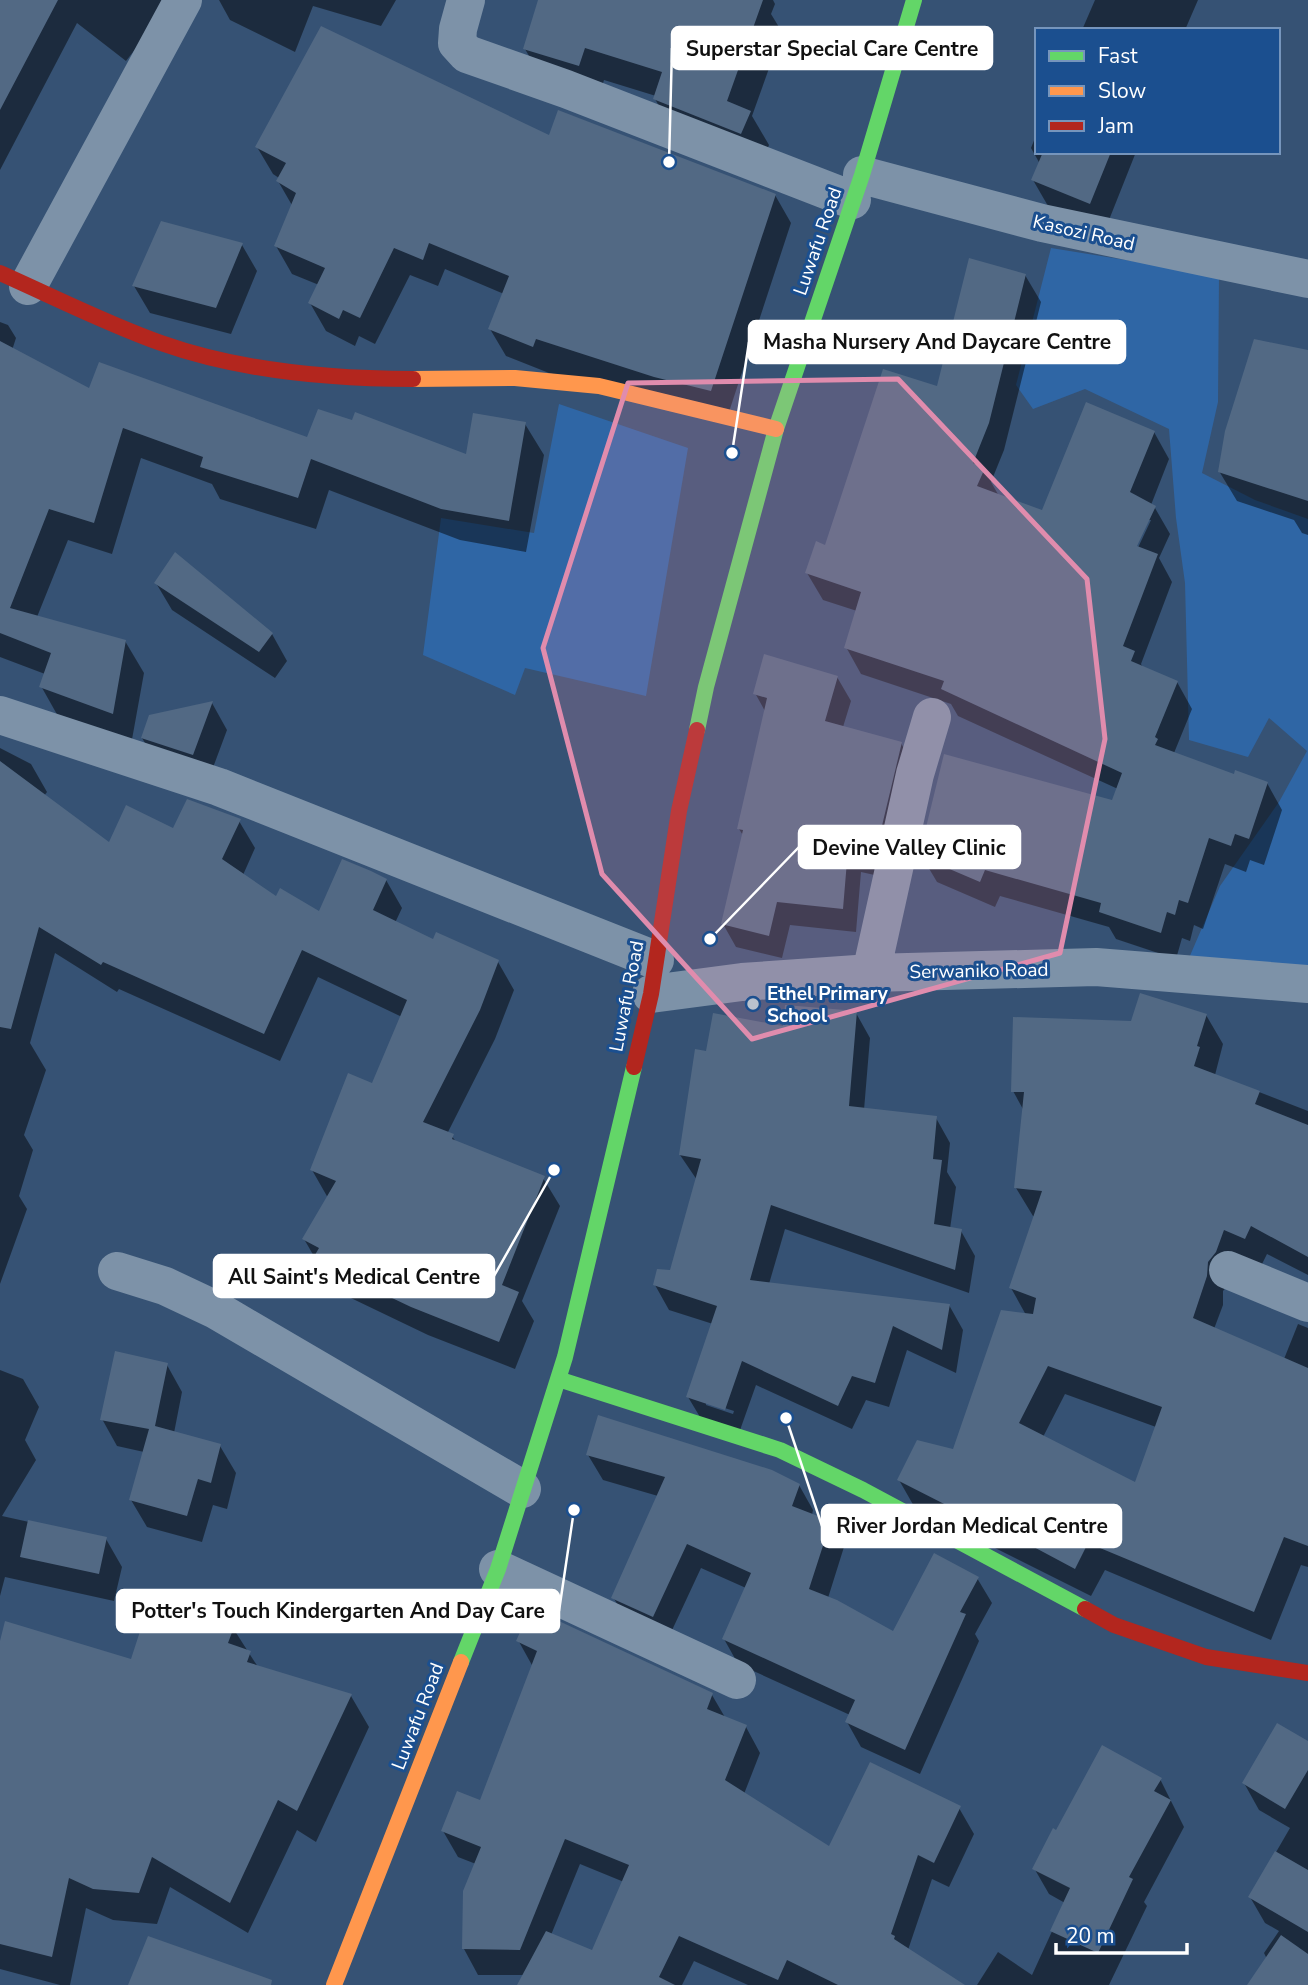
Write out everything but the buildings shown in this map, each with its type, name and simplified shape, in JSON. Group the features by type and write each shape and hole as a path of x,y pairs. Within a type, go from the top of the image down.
{"street":[{"path":"183,0 14,280 160,343 200,355 272,370 384,379 515,378 599,386 776,429"},
{"name":"Kasozi Road","path":"466,0 457,43 467,54 857,187 1308,279"},
{"name":"Luwafu Road","path":"334,1985 498,1569 558,1379 653,977 679,811 706,687 776,429 857,187 914,0"},
{"path":"0,715 219,787 653,977"},
{"path":"871,973 915,774 932,717"},
{"name":"Serwaniko Road","path":"653,977 742,982 871,973 1096,967 1308,984"},
{"path":"1227,1270 1308,1303"},
{"path":"117,1271 165,1286 216,1310 522,1489"},
{"path":"558,1379 780,1450 863,1490 1114,1625 1206,1657 1308,1673"},
{"path":"498,1569 737,1680"}],"highlighted area":[{"path":"898,379 1087,579 1105,739 1060,953 752,1039 602,874 543,648 628,383"}],"shaded area":[{"path":"1051,248 1219,275 1218,402 1202,473 1255,500 1308,519 1308,967 1189,958 1220,886 1279,802 1307,751 1269,718 1248,757 1189,740 1185,583 1176,518 1169,429 1085,389 1033,409 1016,385"},
{"path":"559,404 688,448 646,696 525,668 515,695 423,655 441,518 534,533"}],"traffic: fast":[{"path":"697,730 706,687 776,429 862,175 914,0"},
{"path":"461,1662 498,1569 565,1357 634,1067"},
{"path":"558,1379 780,1450 863,1490 1085,1609"}],"traffic: slow":[{"path":"413,379 515,378 599,386 776,429"},
{"path":"334,1985 461,1662"}],"traffic: jam":[{"path":"0,273 120,327 191,353 286,372 413,379"},
{"path":"634,1067 651,994 679,811 697,730"},
{"path":"1085,1609 1114,1625 1206,1657 1308,1673"}],"place":[{"name":"Superstar Special Care Centre","path":"669,162"},
{"name":"Masha Nursery And Daycare Centre","path":"732,453"},
{"name":"Devine Valley Clinic","path":"710,939"},
{"name":"Ethel Primary School","path":"753,1004"},
{"name":"All Saint's Medical Centre","path":"554,1170"},
{"name":"River Jordan Medical Centre","path":"786,1418"},
{"name":"Potter's Touch Kindergarten And Day Care","path":"574,1510"}]}
